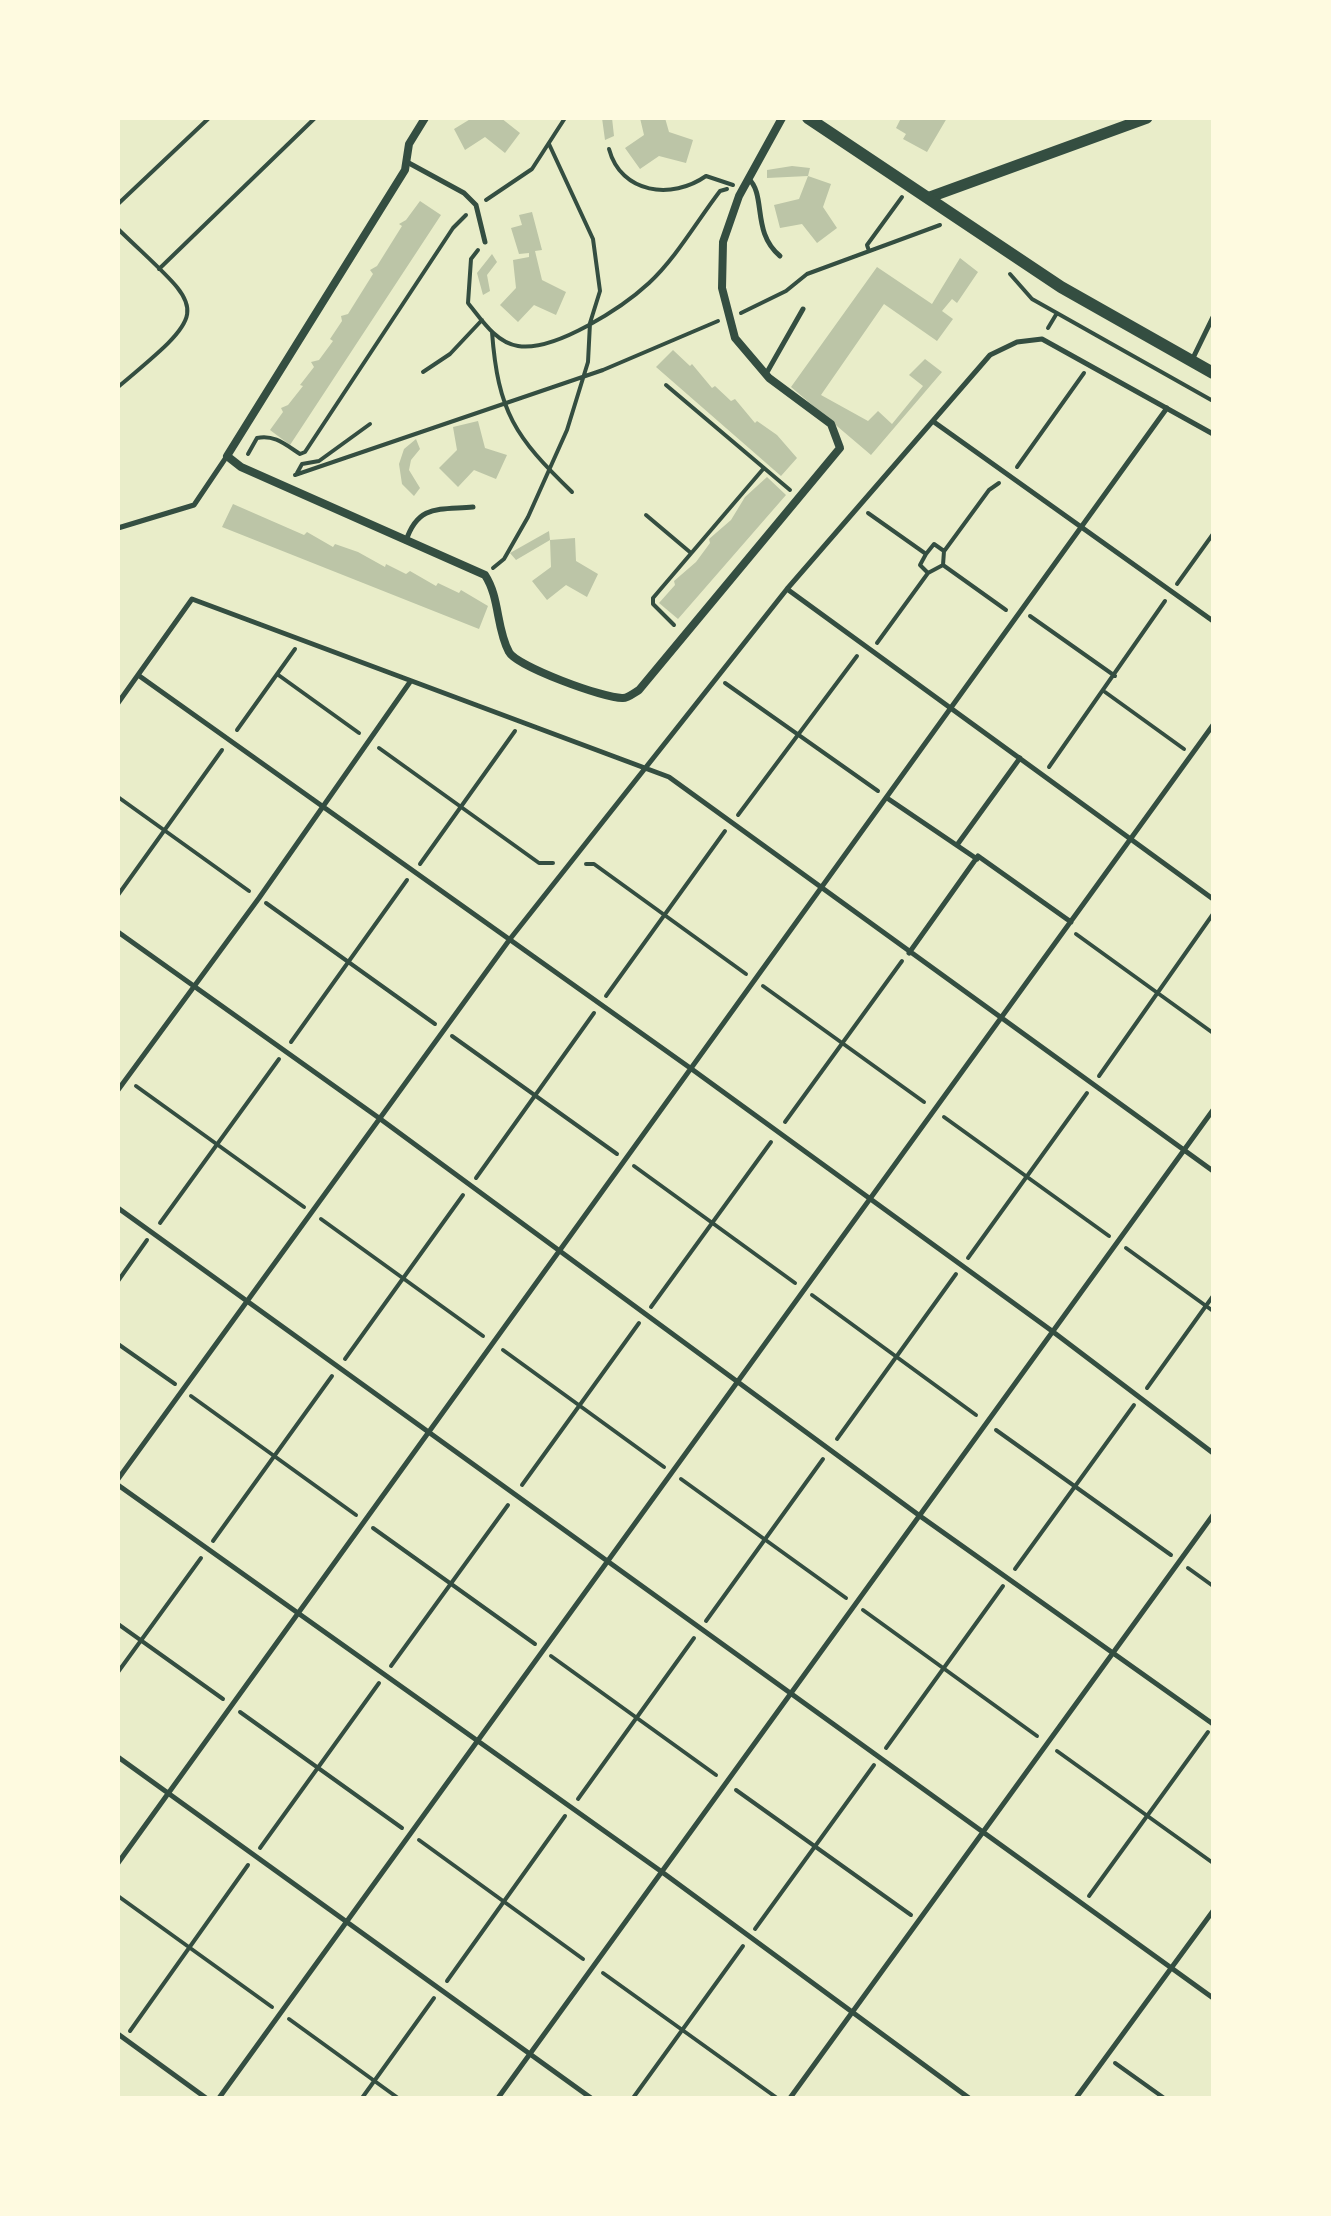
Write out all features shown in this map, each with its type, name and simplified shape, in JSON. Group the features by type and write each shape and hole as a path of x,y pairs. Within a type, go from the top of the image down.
{"main road":[{"path":"808,118 1061,287 1213,373"}],"street":[{"path":"425,118 409,144 407,162 227,456 241,467 485,575 492,585 509,654 522,664 606,696 625,699 639,690 840,448 831,424 766,374 735,338 722,288 723,242 743,188 782,118"},
{"path":"924,194 1147,118"}],"lane":[{"path":"407,162 464,193 476,205 485,242"},
{"path":"748,178 756,185 762,231 771,249 780,256"},
{"path":"766,374 803,309"},
{"path":"1191,361 1213,317"},
{"path":"969,2098 662,1872 118,1482 245,1300 510,939 787,589 990,355 1002,347 1029,339 1042,339 1213,434"},
{"path":"118,1863 296,1611 693,1070 1167,408"},
{"path":"934,422 1213,621"},
{"path":"118,528 194,505 227,456"},
{"path":"405,542 412,522 428,511 473,507"},
{"path":"787,589 1213,899"},
{"path":"118,703 192,599 669,777 1213,1171"},
{"path":"138,675 693,1070 1052,1331 1213,1453"},
{"path":"118,1090 259,898 410,682"},
{"path":"219,2098 1213,725"},
{"path":"957,845 1020,758"},
{"path":"887,798 977,859"},
{"path":"909,953 978,856 1069,925"},
{"path":"118,932 739,1380 920,1516 1213,1724"},
{"path":"498,2098 1213,1110"},
{"path":"118,1208 1213,1998"},
{"path":"790,2098 1213,1515"},
{"path":"118,1757 591,2098"},
{"path":"1076,2098 1213,1911"},
{"path":"118,2034 206,2098"}],"path":[{"path":"118,204 209,118"},
{"path":"159,269 315,118"},
{"path":"300,454 305,452 453,228 476,205 495,196 532,169 565,118"},
{"path":"485,575 504,559 550,471 585,376 592,341 590,323 600,291 593,239 548,142"},
{"path":"609,149 613,163 626,178 647,187 669,192 689,188 706,176 743,188"},
{"path":"485,242 471,259 468,303 492,332 518,346 552,341 590,323 650,283 720,191 743,188"},
{"path":"869,251 867,245 901,196 910,203 924,194"},
{"path":"241,467 257,438 263,436 272,436 300,454 302,464 295,475 504,405 585,376 729,316 757,308 807,274 959,218"},
{"path":"118,229 186,298 189,313 186,324 168,345 118,387"},
{"path":"1026,289 1032,299 1213,401"},
{"path":"1042,339 1057,313"},
{"path":"423,372 450,354 482,320"},
{"path":"492,332 495,373 504,405 519,435 572,492"},
{"path":"118,1672 853,658 873,649 928,573 943,565 944,551 989,490 1010,477 1090,365"},
{"path":"666,385 799,497"},
{"path":"302,464 319,461 370,424"},
{"path":"685,635 653,604 653,598 764,468"},
{"path":"859,507 926,554"},
{"path":"646,515 691,553"},
{"path":"1044,774 1105,692 1213,534"},
{"path":"928,573 920,565 926,554 934,544 944,551"},
{"path":"118,895 301,641"},
{"path":"716,677 887,798"},
{"path":"1105,692 1191,754"},
{"path":"118,1281 521,723"},
{"path":"118,797 626,1160 1213,1586"},
{"path":"362,2098 1213,914"},
{"path":"1069,925 1213,1033"},
{"path":"633,2098 1213,1296"},
{"path":"118,1344 919,1921"},
{"path":"118,1624 777,2098"},
{"path":"1082,1905 1213,1724"},
{"path":"118,1896 398,2098"},
{"path":"1107,2057 1164,2098"}],"building":[{"path":"472,118 501,118 520,133 505,153 485,137 465,150 454,129"},
{"path":"602,118 612,118 614,136 605,140"},
{"path":"640,118 665,118 669,132 693,140 686,163 659,156 640,169 625,148 644,135"},
{"path":"901,118 947,118 927,152 903,139 906,134 896,128"},
{"path":"792,166 810,168 808,176 767,178 767,170"},
{"path":"808,176 831,184 823,207 837,228 817,243 802,224 780,228 774,205 799,199"},
{"path":"420,201 441,215 290,445 270,430 283,412 281,408 288,405 303,386 300,385 314,367 311,362 319,360 333,341 330,339 342,321 341,316 348,314 373,274 370,270 377,266 402,226 399,224 406,220"},
{"path":"532,212 542,250 535,251 542,280 566,292 556,315 534,305 518,322 500,305 516,288 513,260 529,257 529,253 519,254 511,228 522,225 519,215"},
{"path":"492,254 497,262 487,275 490,291 483,295 477,273"},
{"path":"960,258 978,272 957,303 952,299 942,311 953,319 937,341 884,304 821,395 868,421 878,411 892,424 923,386 909,375 925,359 942,372 871,455 791,387 877,267 932,304"},
{"path":"673,350 690,366 692,364 712,388 715,386 731,401 735,399 755,423 757,421 777,435 797,458 781,476 656,367"},
{"path":"478,421 485,448 507,455 496,479 474,470 458,487 439,468 457,450 453,427"},
{"path":"416,439 420,449 411,460 409,470 420,488 414,496 402,484 399,464 404,449"},
{"path":"767,477 786,495 678,619 659,603 675,585 674,581 696,562 710,543 709,539 731,520 745,497"},
{"path":"233,504 304,535 307,532 333,547 335,544 358,552 385,567 386,564 406,574 410,571 436,586 438,583 459,593 461,590 488,606 479,629 222,527"},
{"path":"549,531 550,540 516,560 510,553"},
{"path":"575,538 576,561 598,574 587,597 566,585 547,600 532,581 551,567 550,540"}]}
